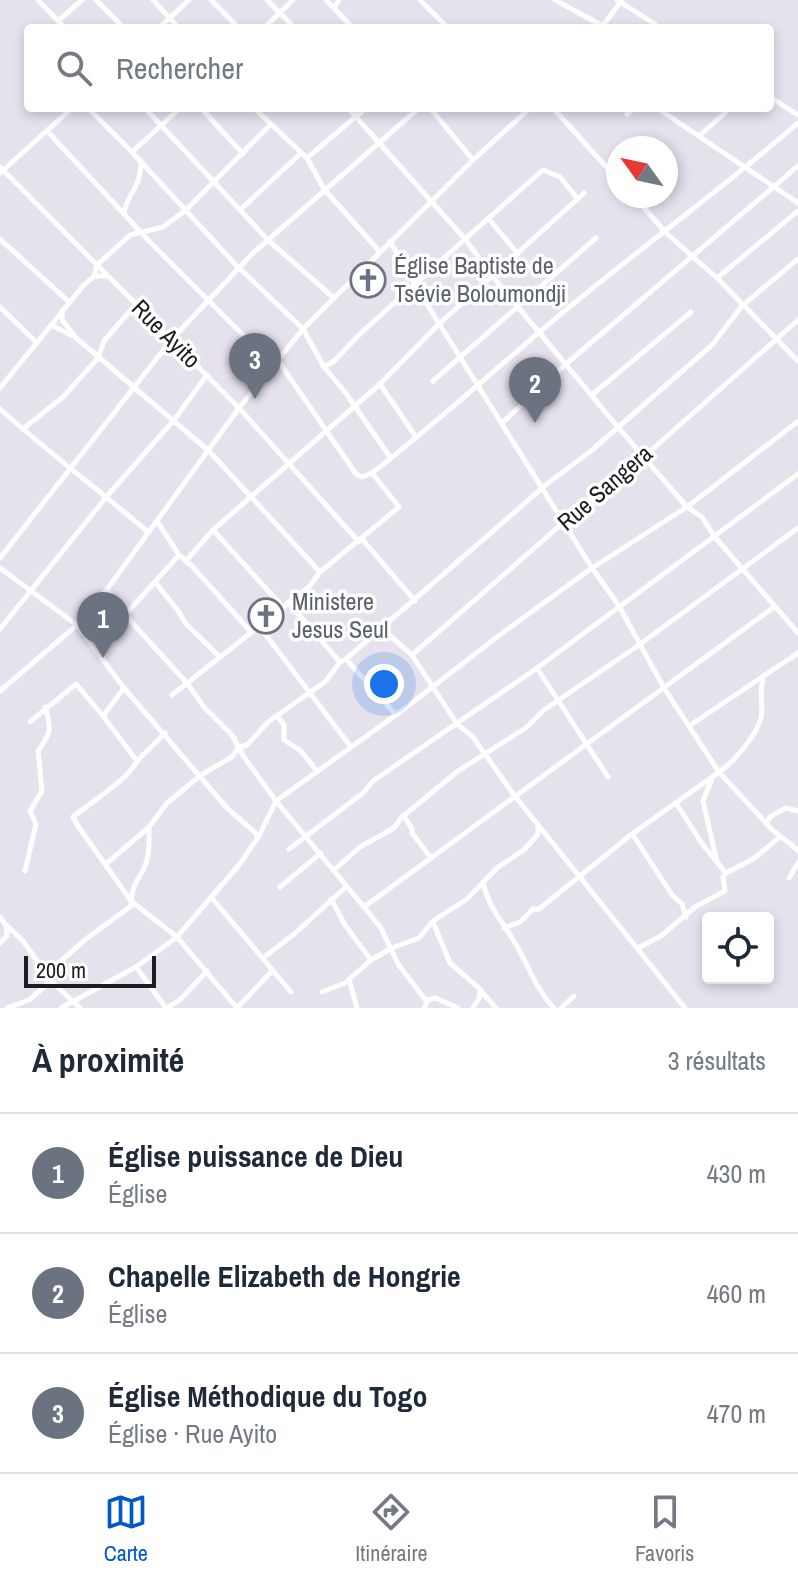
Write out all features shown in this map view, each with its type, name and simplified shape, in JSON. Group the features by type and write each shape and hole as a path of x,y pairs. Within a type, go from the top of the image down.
{"street":[{"path":"38,0 61,24"},
{"path":"58,21 82,0"},
{"path":"96,0 120,24"},
{"path":"153,0 175,24"},
{"path":"163,24 189,0"},
{"path":"211,0 235,24"},
{"path":"267,0 291,24"},
{"path":"268,24 293,0"},
{"path":"326,0 349,24"},
{"path":"334,8 339,0"},
{"path":"420,0 444,24"},
{"path":"555,0 597,24"},
{"path":"604,24 620,1 655,24"},
{"path":"774,100 798,115"},
{"path":"1,170 68,112"},
{"path":"92,112 239,268 303,329 324,367 390,457"},
{"path":"149,112 268,240 334,298"},
{"path":"132,152 176,112"},
{"path":"205,112 243,154"},
{"path":"258,112 307,158 324,189 380,252"},
{"path":"352,112 465,239 617,426 687,507 702,517 714,536 798,633"},
{"path":"307,158 360,112"},
{"path":"0,558 172,339 268,240 414,112"},
{"path":"433,112 473,160"},
{"path":"0,691 77,625 108,588 239,408 303,329 526,112"},
{"path":"557,112 606,167"},
{"path":"663,112 798,203"},
{"path":"699,136 726,112"},
{"path":"47,131 208,302 275,362 359,477 372,473 539,332 747,168 798,123"},
{"path":"0,388 69,302 94,276 97,265 130,235 163,227 186,210 270,125"},
{"path":"240,210 301,153"},
{"path":"124,215 125,203 133,195 141,178 141,161"},
{"path":"503,422 566,364 798,166"},
{"name":"Rue Ayito","path":"1,170 239,408 415,601"},
{"path":"324,367 543,170 560,177 578,199"},
{"path":"186,561 213,530 380,384 439,324 584,193"},
{"path":"644,208 666,233 717,278 798,361"},
{"path":"717,278 798,211"},
{"path":"488,218 518,254"},
{"path":"433,381 596,238"},
{"path":"0,239 69,302"},
{"path":"390,241 592,568 619,606 664,688 719,772 766,823 798,851"},
{"path":"106,864 149,827 167,803 201,775 232,757 239,747 247,745 277,716 326,681 343,661 381,628 543,488 591,451 712,345 742,306 798,259"},
{"path":"94,276 108,276"},
{"path":"23,429 63,397 98,358 112,329 136,304"},
{"path":"0,307 37,343"},
{"path":"62,311 62,320 75,337 209,451 320,572"},
{"path":"593,394 691,312"},
{"name":"Rue Sangera","path":"412,655 798,320"},
{"path":"51,325 75,337"},
{"path":"0,629 107,496 174,420 207,375"},
{"path":"380,384 416,437"},
{"path":"0,409 148,532"},
{"path":"61,1008 136,967 177,937 239,865 259,836 276,801 592,568 687,507 797,422"},
{"path":"172,695 309,587 320,572 399,507 372,473"},
{"path":"289,849 363,793 373,781 537,668 798,474"},
{"path":"157,521 179,555 251,632"},
{"path":"334,870 360,847 394,828 458,771 527,727 557,701 798,528"},
{"path":"213,530 396,715"},
{"path":"125,615 179,555"},
{"path":"0,568 77,625 124,688 237,819 259,836"},
{"path":"155,582 185,623 220,657"},
{"path":"108,588 111,603 232,735 276,801 381,928 398,964 426,1000"},
{"path":"364,907 774,607"},
{"path":"259,626 351,747"},
{"path":"381,628 412,655 457,724 473,737 514,795 685,1008"},
{"path":"689,726 798,653"},
{"path":"537,668 608,777"},
{"path":"504,928 520,922 533,909 539,909 744,750 759,723 762,708 759,698 764,675"},
{"path":"30,722 76,684 137,761"},
{"path":"103,716 124,688"},
{"path":"25,871 36,824 30,811 42,791 38,751 49,734 45,707"},
{"path":"277,716 284,725 284,740 301,751 317,771"},
{"path":"165,733 137,761 130,774 73,817 131,901 177,937 237,1008 273,970"},
{"path":"713,777 703,801 717,862"},
{"path":"676,803 726,873"},
{"path":"766,823 771,816 786,808 798,811"},
{"path":"404,816 412,833 431,858"},
{"path":"322,992 335,988 392,948 419,938 433,921 467,899 483,881 524,850 538,834 538,824"},
{"path":"47,973 131,906 133,883 145,867 149,827"},
{"path":"632,834 672,895 682,904 686,917"},
{"path":"638,948 661,936 715,894 725,891 723,877 726,873 753,859 780,837"},
{"path":"280,887 321,853"},
{"path":"789,878 798,863"},
{"path":"483,881 485,893 504,928 554,1008"},
{"path":"263,958 347,886"},
{"path":"211,897 291,992"},
{"path":"331,899 345,925 371,960"},
{"path":"0,917 23,941 51,981 80,1008"},
{"path":"433,921 450,963 496,1008"},
{"path":"514,941 520,922"},
{"path":"0,943 7,936 6,925"},
{"path":"136,967 166,1008 180,1000 207,971"},
{"path":"349,978 357,1008"},
{"path":"7,1008 29,1000 51,981"},
{"path":"473,1008 480,990"},
{"path":"561,1008 574,996"},
{"path":"426,1000 435,998 458,1008"},
{"path":"424,1008 426,1000"}],"place":[{"name":"Église Baptiste de Tsévie Boloumondji","path":"368,280"},
{"name":"Église Méthodique du Togo","path":"255,399"},
{"name":"Chapelle Elizabeth de Hongrie","path":"535,423"},
{"name":"Ministere Jesus Seul","path":"266,616"},
{"name":"Église puissance de Dieu","path":"103,658"}]}
